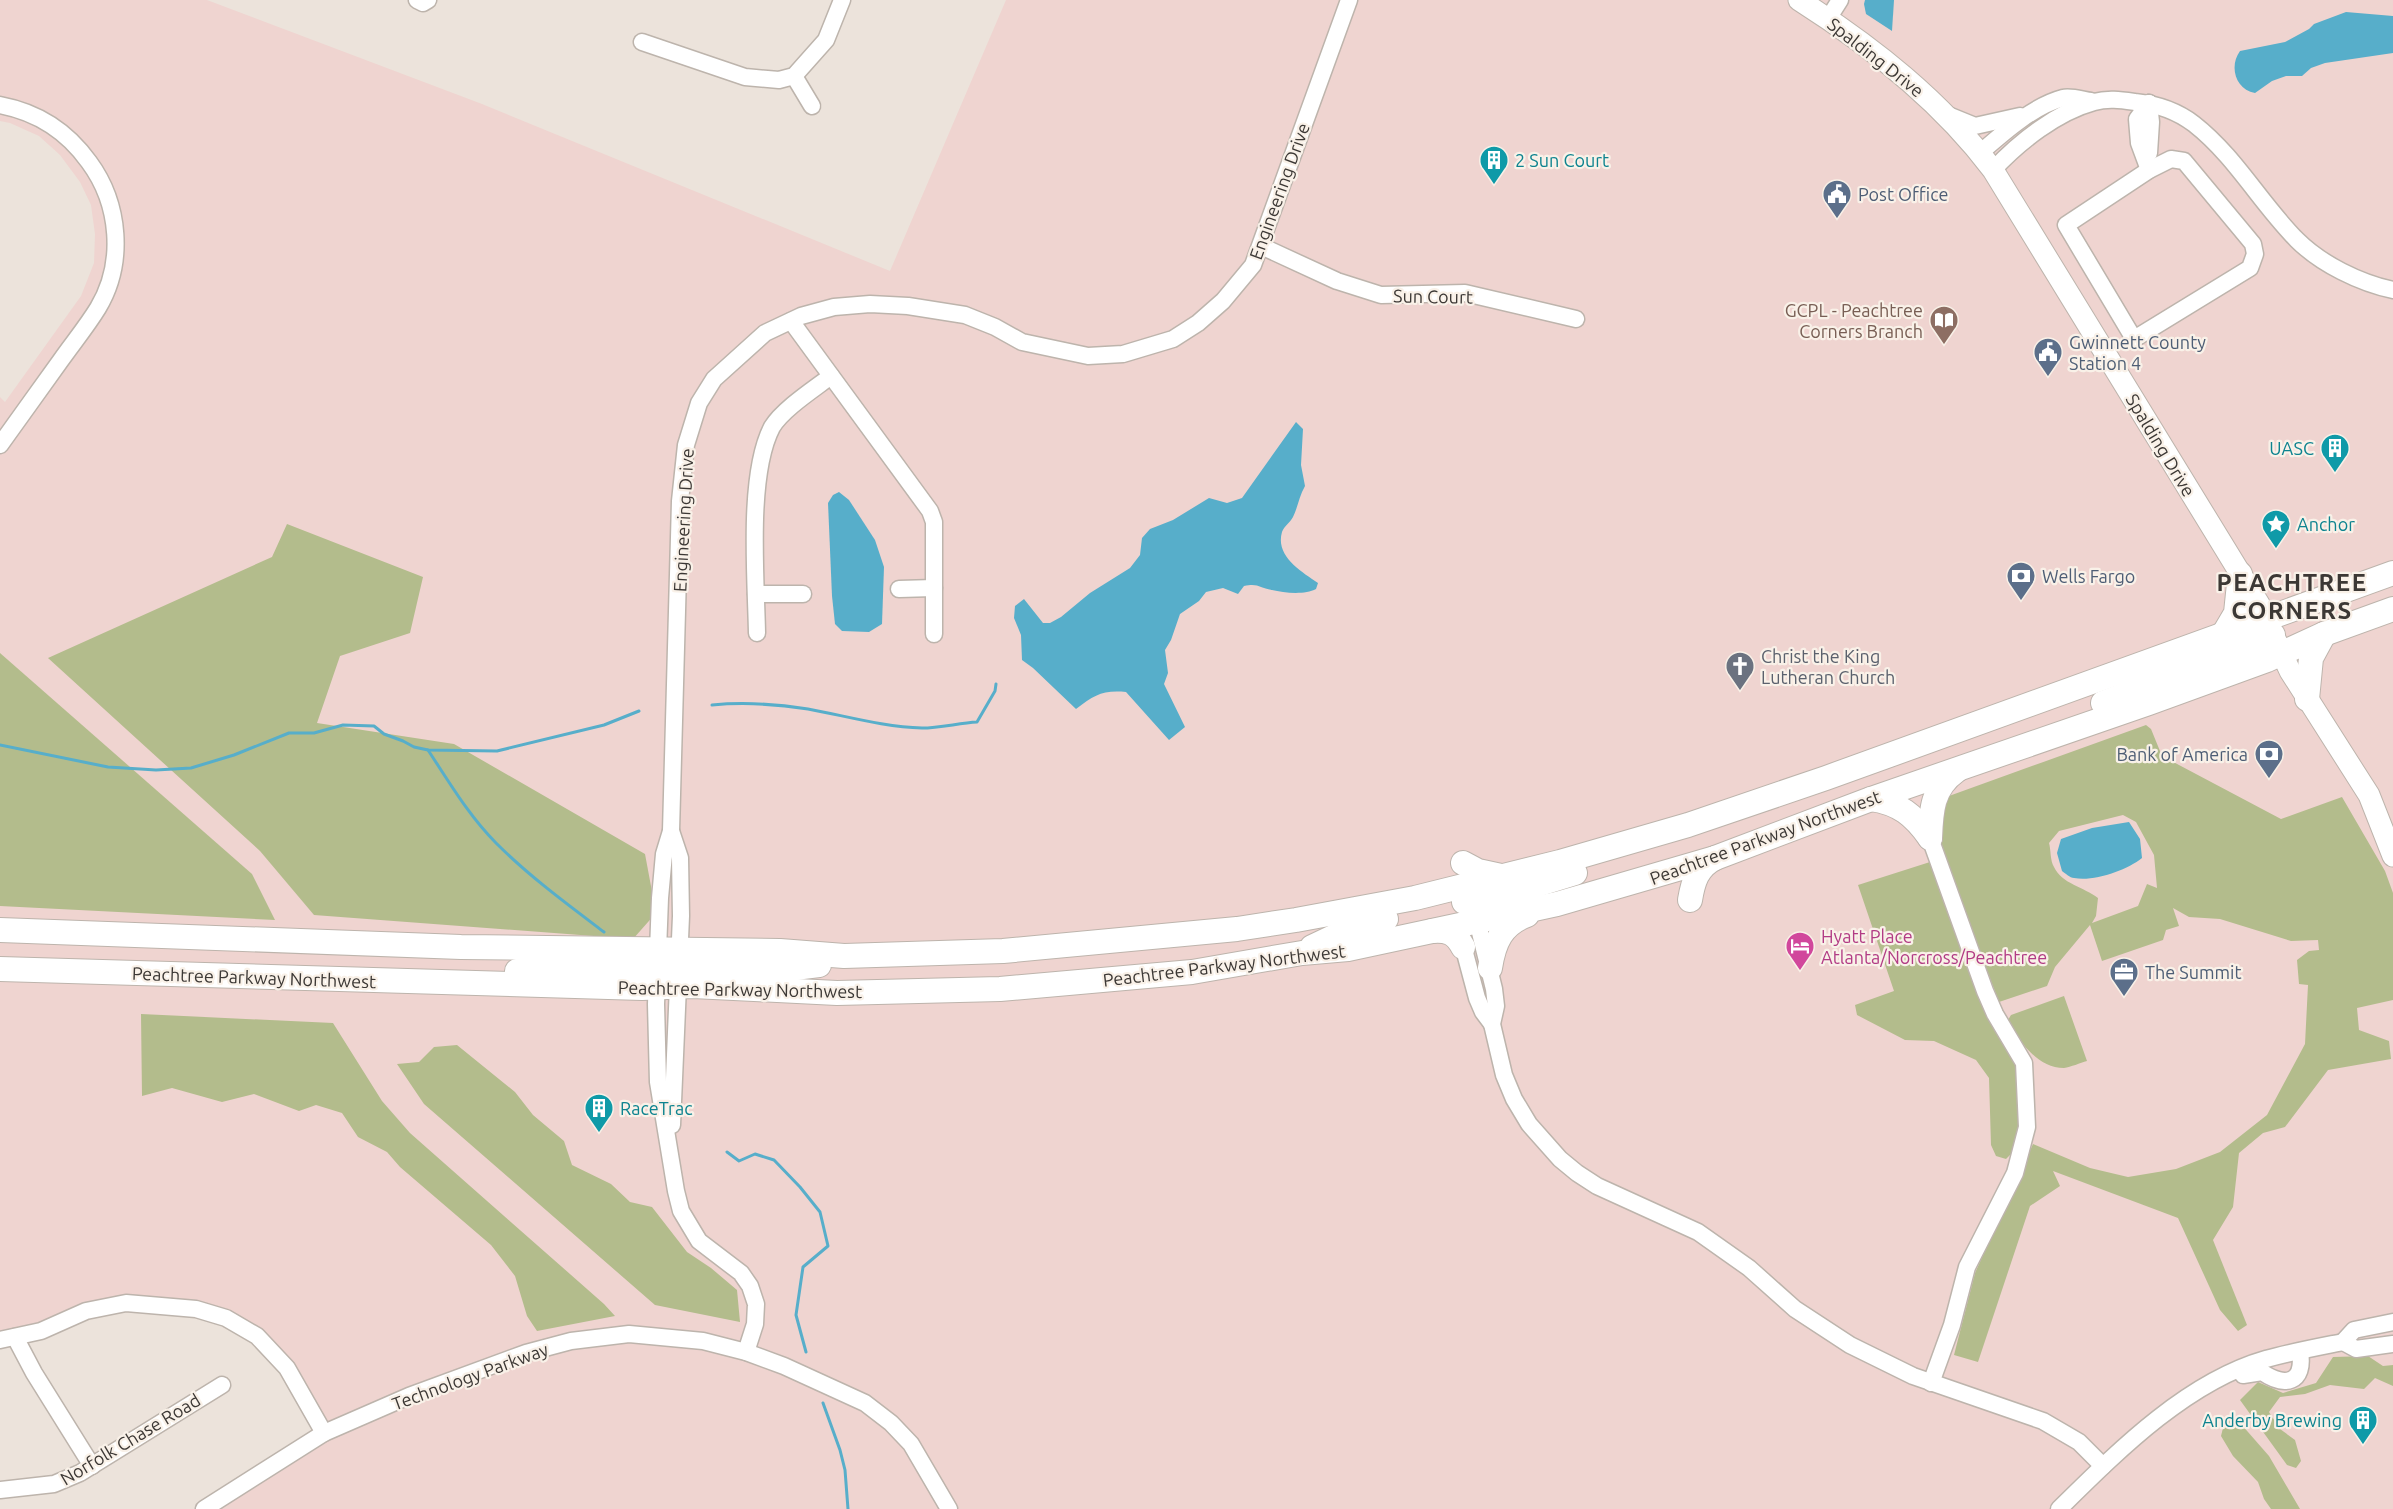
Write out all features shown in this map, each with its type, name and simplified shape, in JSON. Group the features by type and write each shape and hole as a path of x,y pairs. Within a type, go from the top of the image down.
{"highway":[{"name":"Peachtree Parkway Northwest","path":"0,969 474,982 668,968 780,951 844,956 1003,951 1237,929 1377,906 1557,904 1650,879 1715,858 1870,799 2149,703 2393,573"},
{"path":"2223,635 2235,613 2240,574"},
{"path":"2274,636 2393,592"},
{"name":"Peachtree Parkway Northwest","path":"5,929 404,945 668,968 837,993 1000,989 1191,972 1302,953 1348,949 1432,931 1447,931 1453,934 1478,871 1503,876 1625,844 1796,789 2223,635 2324,634 2393,609"},
{"path":"2307,699 2312,658 2324,634"},
{"path":"1930,838 1932,805 1937,792 1949,776 1960,769"},
{"path":"1870,799 1890,803 1907,811 1930,838"},
{"path":"1302,953 1352,928 1463,904 1571,875 1625,844"},
{"path":"1650,879 1673,884 1690,900 1695,878 1707,862 1715,858"},
{"path":"1490,968 1497,939 1505,928 1522,917 1557,904"}],"main road":[{"name":"Spalding Drive","path":"1799,0 1914,84 1948,115 1993,170 2240,574 2307,699 2369,795 2393,856"}],"street":[{"path":"417,0 423,3 428,0"},
{"path":"642,42 746,77 779,80 794,76 826,40 842,0"},
{"name":"Engineering Drive","path":"746,1352 755,1324 756,1304 750,1286 741,1273 699,1241 681,1211 658,1082 668,968 681,916 680,858 671,831 680,501 686,445 699,403 714,379 765,333 791,321 834,307 870,304 908,306 965,315 995,327 1022,342 1088,356 1123,354 1173,339 1198,323 1237,285 1253,265 1349,0"},
{"path":"1828,19 1840,0"},
{"path":"794,76 812,106"},
{"path":"1980,153 2010,127 2030,114 2064,98 2095,101 2113,99 2149,103 2174,111 2209,137 2298,242 2342,273 2393,290"},
{"path":"1993,170 2026,138 2075,109 2095,101"},
{"path":"2149,103 2151,122 2149,170"},
{"path":"0,105 34,114 48,122 85,155 108,198 113,214 116,246 111,279 98,309 0,445"},
{"path":"1948,115 1975,126 2030,114"},
{"path":"2171,159 2184,161 2253,244 2255,254 2250,268 2134,339 2066,225 2149,170 2171,159"},
{"name":"Sun Court","path":"1261,246 1337,281 1381,295 1465,293 1576,319"},
{"path":"791,321 930,511 934,522 934,634"},
{"path":"757,633 755,516 760,463 773,426 798,400 831,376"},
{"path":"899,589 934,588"},
{"path":"756,594 803,594"},
{"path":"1930,838 1984,991 2024,1063 2027,1127 2015,1173 1967,1267 1952,1325 1931,1383"},
{"path":"1463,904 1477,998 1483,1012 1492,1023"},
{"path":"1463,904 1490,968 1496,1006 1492,1023 1504,1075 1518,1107 1538,1136 1577,1173 1614,1194 1698,1232 1749,1268 1795,1308 1850,1345 1931,1383 2043,1421 2079,1442 2103,1466"},
{"path":"92,1466 34,1373 8,1338 41,1331 86,1311 126,1303 196,1309 226,1318 257,1336 287,1368 324,1433"},
{"path":"2059,1509 2132,1439 2175,1405 2224,1377 2265,1359 2342,1342 2354,1330 2393,1322"},
{"name":"Technology Parkway","path":"204,1509 324,1433 409,1396 496,1363 571,1341 630,1334 703,1341 746,1352 784,1366 865,1403 891,1423 916,1452 949,1509"},
{"path":"2342,1342 2356,1349 2393,1344"},
{"path":"2224,1377 2262,1372 2279,1381 2290,1379 2300,1373 2302,1366 2300,1352"},
{"name":"Norfolk Chase Road","path":"0,1490 54,1485 92,1466 222,1385"}],"shaded area":[{"path":"0,0 207,0 482,104 890,271 1006,0 2393,0 2393,1509 221,1509 330,1436 287,1366 231,1312 113,1302 0,1349 0,397 5,402 81,296 94,263 95,234 91,205 80,182 60,155 39,136 0,121"}],"green space":[{"path":"287,524 423,577 410,633 340,656 317,723 454,744 645,854 656,913 633,939 314,915 260,851 48,658 272,557"},
{"path":"0,653 252,874 275,920 0,906"},
{"path":"2146,725 2151,729 2162,756 2281,819 2342,797 2385,871 2393,893 2393,1000 2357,1008 2359,1030 2389,1041 2391,1059 2328,1070 2285,1127 2263,1133 2239,1153 2233,1207 2213,1240 2247,1325 2238,1331 2220,1310 2178,1218 2053,1171 2060,1186 2030,1206 1978,1362 1954,1355 1975,1273 2033,1144 2090,1168 2128,1177 2176,1169 2220,1152 2267,1115 2305,1044 2308,985 2299,984 2297,960 2309,951 2319,950 2318,940 2291,941 2220,919 2189,917 2173,908 2179,926 2166,930 2163,940 2102,961 2090,925 2055,967 2047,986 1999,1002 1939,845 1934,818 1949,796","holes":["2123,815 2136,822 2154,855 2157,888 2147,884 2138,906 2092,923 2096,916 2098,898 2058,873 2052,862 2049,843 2059,831"]},
{"path":"1930,862 2016,1059 2021,1118 2014,1151 2006,1159 1996,1156 1991,1145 1989,1078 1976,1060 1934,1041 1905,1040 1857,1015 1855,1005 1894,991 1858,885"},
{"path":"2064,996 2087,1061 2064,1068 2045,1063 2030,1052 2008,1020 2011,1015"},
{"path":"141,1014 333,1023 382,1101 410,1133 615,1316 537,1331 527,1316 515,1276 491,1245 400,1167 387,1152 358,1137 342,1113 316,1105 299,1111 254,1094 222,1102 172,1088 142,1096"},
{"path":"457,1045 515,1092 533,1115 564,1141 572,1165 611,1184 630,1202 652,1207 687,1252 737,1290 740,1322 655,1305 424,1104 397,1064 419,1062 434,1047"},
{"path":"2368,1356 2383,1366 2393,1365 2393,1386 2375,1378 2364,1389 2330,1385 2305,1394 2280,1397 2269,1412 2280,1429 2295,1440 2301,1461 2296,1468 2287,1465 2240,1400 2258,1382 2283,1393 2316,1383 2333,1357"},
{"path":"2234,1416 2269,1456 2300,1509 2271,1509 2264,1499 2258,1482 2233,1456 2221,1436 2224,1424"}],"water":[{"path":"1865,0 1894,0 1892,31 1866,14"},
{"path":"2346,12 2393,16 2393,53 2325,63 2311,68 2302,76 2286,76 2272,81 2255,93 2248,91 2239,82 2235,63 2240,51 2285,42 2314,24"},
{"path":"1296,422 1303,429 1301,465 1305,486 1293,517 1282,532 1281,541 1282,548 1291,562 1318,583 1316,589 1288,593 1249,585 1244,586 1238,594 1223,588 1206,592 1199,601 1180,614 1165,650 1168,673 1164,684 1185,727 1169,740 1126,692 1099,694 1076,709 1022,660 1021,635 1014,618 1015,606 1024,599 1043,623 1050,623 1061,617 1090,593 1130,568 1140,555 1142,538 1150,529 1173,520 1209,498 1227,503 1242,498"},
{"path":"839,492 849,500 875,540 884,567 882,624 869,632 842,631 835,624 828,503 833,495"},
{"path":"2129,822 2140,839 2142,858 2119,871 2100,877 2072,878 2062,871 2057,853 2061,839 2092,828"}],"waterway":[{"path":"712,705 784,706 894,726 929,728 977,722 995,691 996,684"},
{"path":"0,745 108,767 156,770 191,768 234,755 289,733 314,733 343,725 374,726 384,734 414,747 428,750 497,751 604,725 639,711"},
{"path":"428,750 486,833 535,878 604,932"},
{"path":"727,1152 739,1161 755,1154 774,1160 820,1212 828,1246 803,1267 796,1315 806,1352"},
{"path":"823,1403 845,1470 848,1509"}],"place":[{"name":"2 Sun Court","path":"1494,186"},
{"name":"Post Office","path":"1837,220"},
{"name":"GCPL - Peachtree Corners Branch","path":"1944,346"},
{"name":"Gwinnett County Station 4","path":"2048,378"},
{"name":"UASC","path":"2335,474"},
{"name":"Anchor","path":"2276,550"},
{"name":"Wells Fargo","path":"2021,602"},
{"name":"Christ the King Lutheran Church","path":"1740,692"},
{"name":"Bank of America","path":"2269,780"},
{"name":"Hyatt Place Atlanta/Norcross/Peachtree","path":"1800,972"},
{"name":"The Summit","path":"2124,998"},
{"name":"RaceTrac","path":"599,1134"},
{"name":"Anderby Brewing","path":"2363,1446"}],"district":[{"name":"PEACHTREE CORNERS","path":"2292,596"}]}
